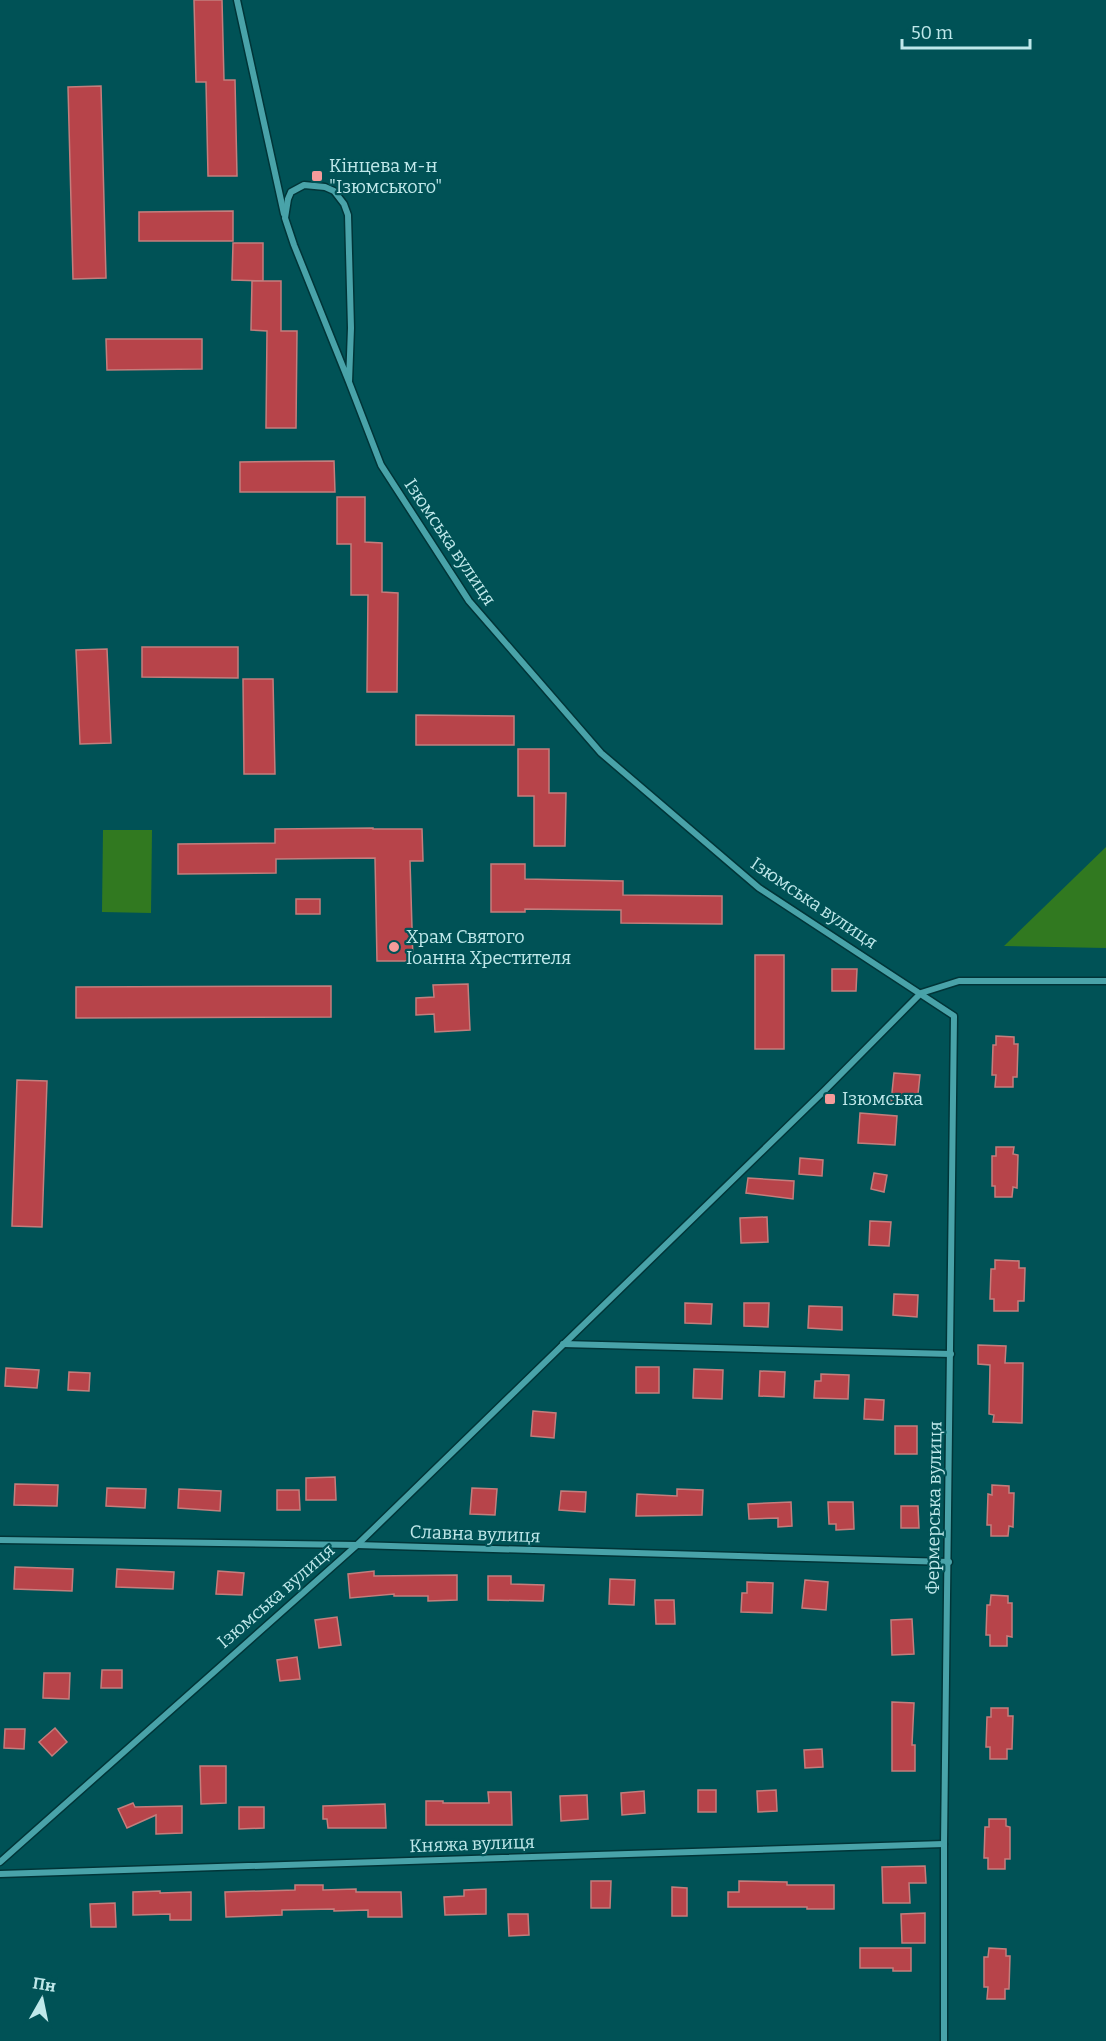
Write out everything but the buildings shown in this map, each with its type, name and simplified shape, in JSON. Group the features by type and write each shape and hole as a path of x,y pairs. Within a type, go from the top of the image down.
{"street":[{"path":"237,0 285,218"},
{"name":"Ізюмська вулиця","path":"0,1862 357,1545 921,993 759,888 601,753 469,601 381,465 301,264 285,218 291,192 304,185 325,187 334,191 344,204 348,224 351,328 349,382"},
{"path":"921,993 958,981 1106,981"},
{"name":"Фермерська вулиця","path":"921,993 954,1016 944,1844 944,2041"},
{"path":"563,1344 951,1354"},
{"name":"Славна вулиця","path":"0,1540 357,1545 949,1562"},
{"name":"Княжа вулиця","path":"0,1874 944,1844"}],"green space":[{"path":"103,830 152,830 151,913 102,912"},
{"path":"1106,847 1106,948 1004,946"}],"place":[{"name":"Кінцева м-н \"Ізюмського\"","path":"317,176"},
{"name":"Храм Святого Іоанна Хрестителя","path":"394,947"},
{"name":"Ізюмська","path":"830,1099"}]}
